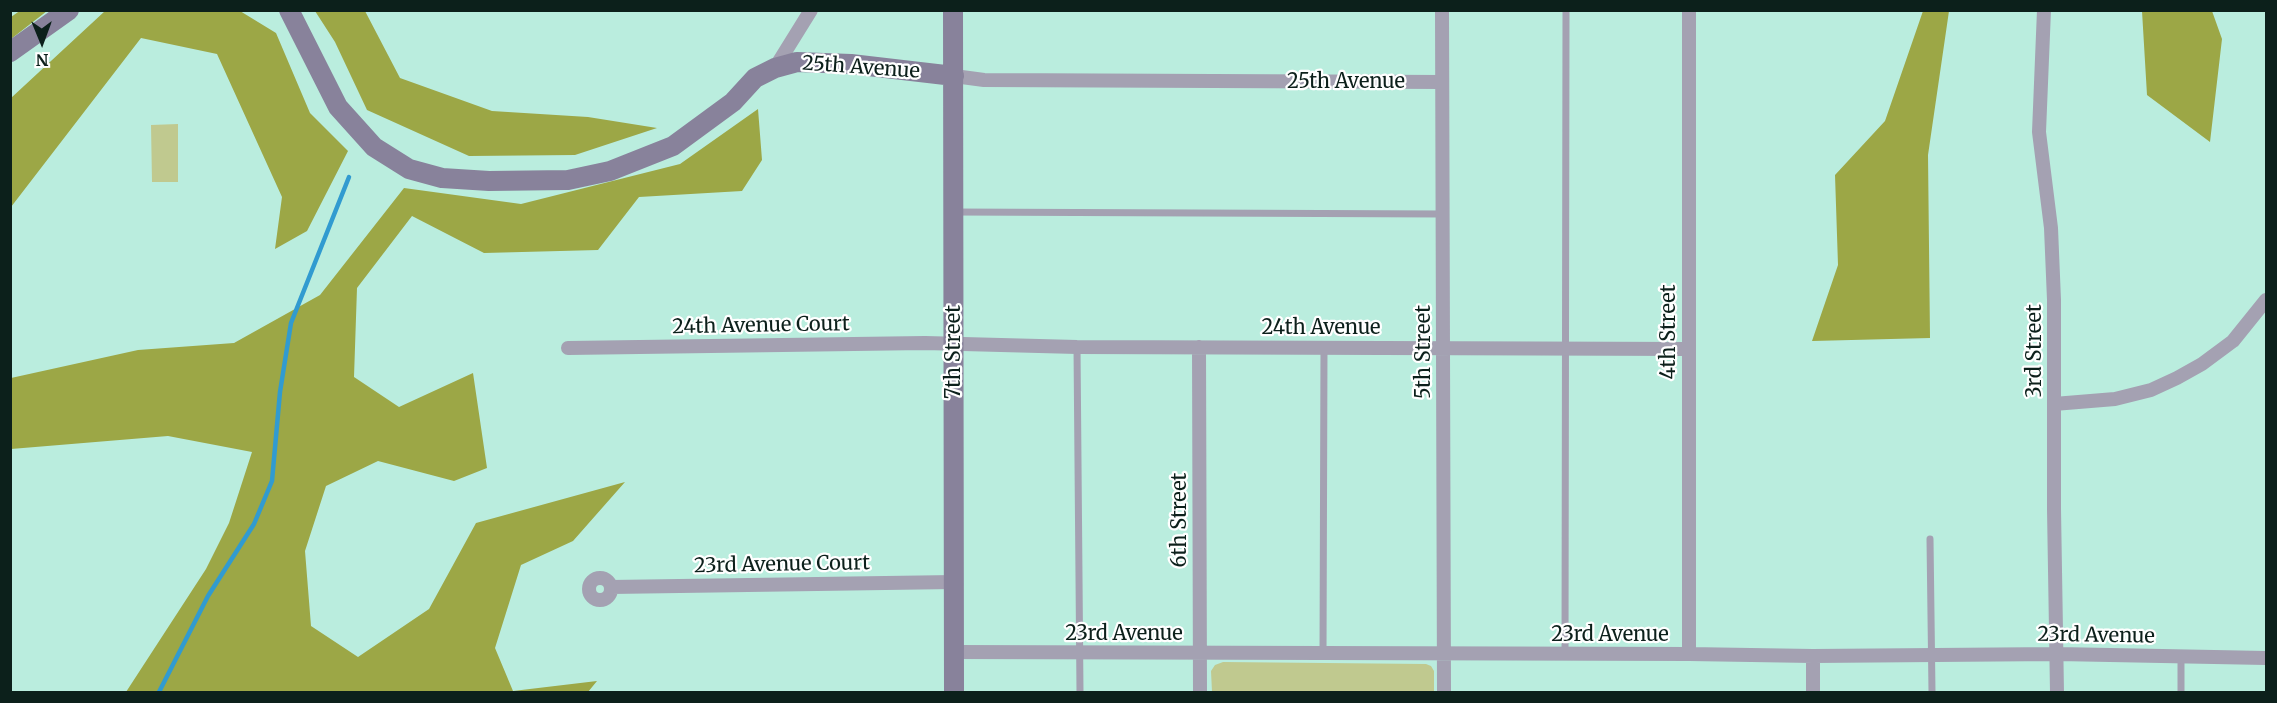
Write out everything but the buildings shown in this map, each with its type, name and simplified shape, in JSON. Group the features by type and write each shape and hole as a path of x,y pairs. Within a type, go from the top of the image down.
{"street":[{"path":"10,52 69,10"},
{"name":"25th Avenue","path":"289,10 338,107 374,147 409,168 442,178 489,181 568,180 610,171 673,146 734,102 755,78 775,68 797,62 819,62 984,80 1442,82"},
{"path":"775,68 811,10"},
{"name":"7th Street","path":"954,10 954,693"},
{"name":"5th Street","path":"1442,10 1444,693"},
{"name":"4th Street","path":"1689,10 1689,654"},
{"name":"3rd Street","path":"2044,10 2039,132 2055,300 2054,509 2057,693"},
{"path":"2055,404 2115,399 2151,390 2177,378 2202,364 2233,341 2266,300"},
{"name":"24th Avenue Court","path":"568,348 925,343 954,345"},
{"name":"24th Avenue","path":"954,345 1688,349"},
{"name":"6th Street","path":"1199,347 1200,693"},
{"name":"23rd Avenue Court","path":"611,587 954,582"},
{"name":"23rd Avenue","path":"954,652 1813,656 2058,654 2266,657"},
{"path":"1813,656 1813,693"}],"lane":[{"path":"1565,654 1566,10"},
{"path":"954,212 1443,214"},
{"path":"1077,347 1080,693"},
{"path":"1323,654 1324,347"},
{"path":"1930,539 1932,693"},
{"path":"2181,656 2181,693"}],"green space":[{"path":"21,10 47,11 11,39 11,17"},
{"path":"105,11 240,11 276,33 310,113 348,151 307,231 275,249 282,197 217,54 141,38 11,207 11,98"},
{"path":"315,11 365,11 400,78 492,111 588,117 657,128 575,155 469,156 367,110 335,42"},
{"path":"1923,11 1949,11 1928,155 1930,338 1812,341 1838,265 1835,175 1885,121"},
{"path":"2142,11 2212,11 2222,39 2210,142 2147,95"},
{"path":"758,109 762,160 742,191 639,197 598,250 484,253 412,216 357,288 354,377 399,407 473,373 487,468 454,481 378,461 326,486 305,551 311,626 358,657 429,609 476,523 625,482 573,541 521,565 495,648 513,691 597,681 588,692 126,692 206,569 229,523 252,452 168,436 11,449 11,378 138,350 234,343 320,295 404,188 521,204 680,164"},
{"path":"178,124 178,182 152,182 151,125"},
{"path":"1223,662 1426,664 1434,671 1434,692 1212,692 1211,671 1215,665"}],"waterway":[{"path":"159,692 208,596 254,524 272,481 280,392 291,323 349,177"}]}
